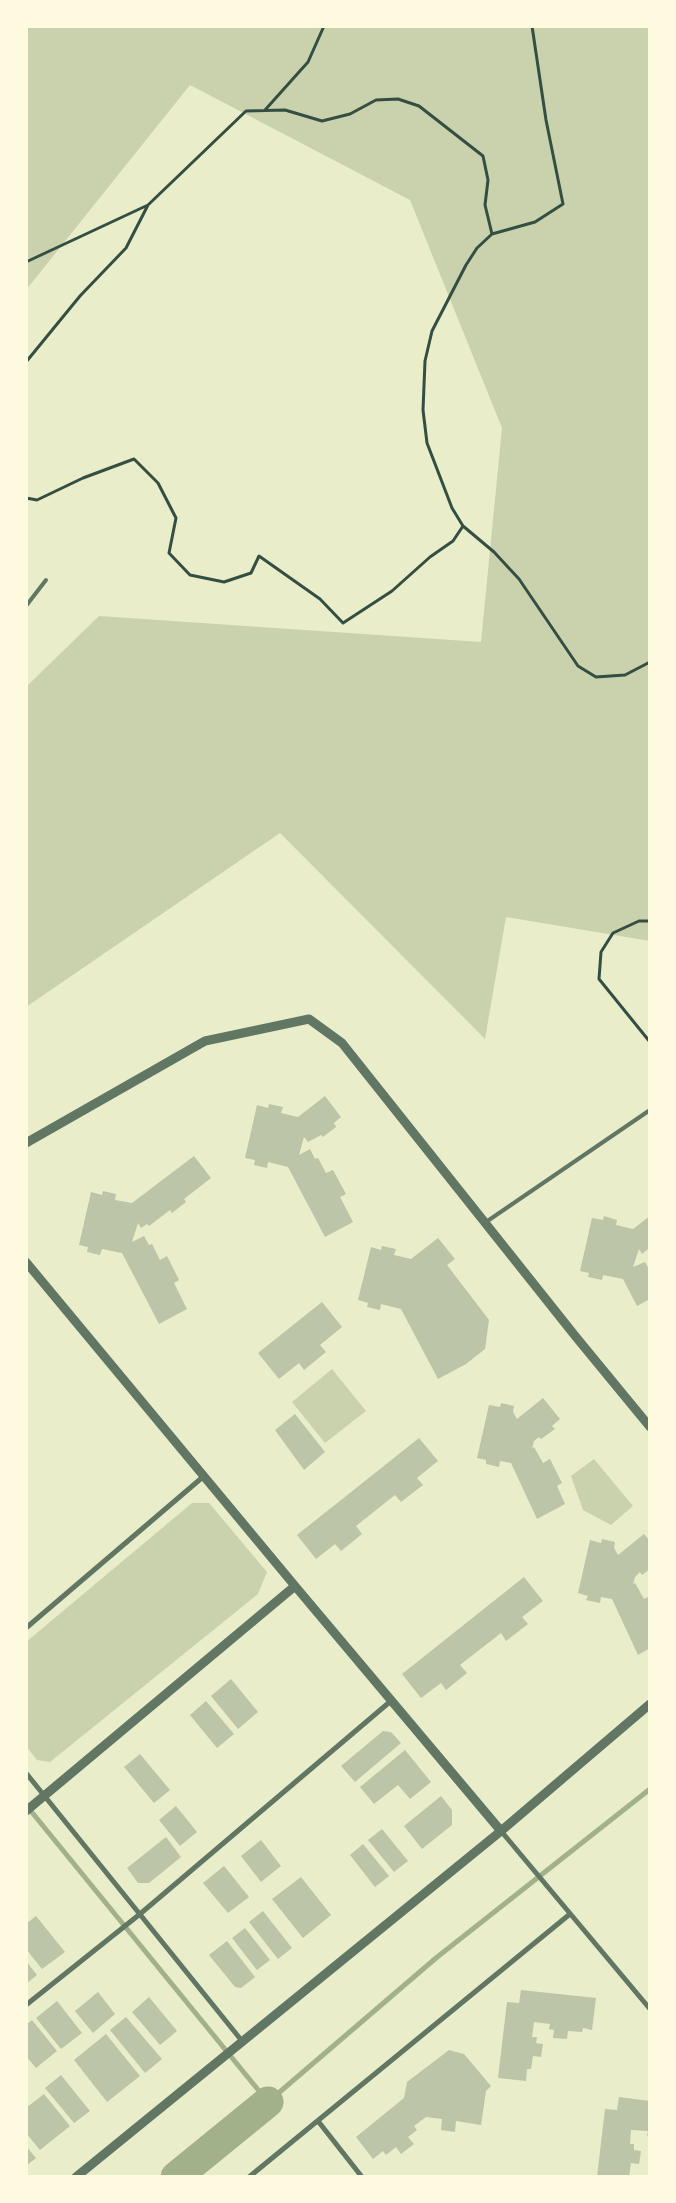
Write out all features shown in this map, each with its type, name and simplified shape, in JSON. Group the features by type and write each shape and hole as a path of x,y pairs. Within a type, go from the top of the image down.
{"street":[{"path":"26,1143 205,1042 309,1019 342,1043 650,1427"},
{"path":"26,1262 650,2009"},
{"path":"26,1628 204,1476"},
{"path":"26,1811 295,1586"},
{"path":"26,2005 140,1914 392,1700"},
{"path":"76,2177 501,1831 650,1704"},
{"path":"26,1773 242,2040"},
{"path":"249,2177 570,1914"},
{"path":"318,2122 362,2177"}],"lane":[{"path":"26,606 46,580"},
{"path":"486,1222 650,1110"}],"path":[{"path":"265,110 308,62 324,26"},
{"path":"532,26 546,120 563,204 534,222 492,234 471,256 444,304 432,331 425,361 423,410 426,443 439,471 452,508 463,526 494,552 519,579 578,666 596,677 606,677 625,675 650,662"},
{"path":"26,262 45,255 148,205 246,111 285,110 322,121 350,114 376,100 398,99 420,106 483,156 488,180 485,205 492,234"},
{"path":"26,362 80,296 126,248 148,205"},
{"path":"26,498 37,500 83,478 134,459 158,482 176,518 169,553 190,575 224,582 252,573 259,556 320,599 344,623 392,592 430,558 453,541 463,526"},
{"path":"650,921 639,921 613,933 601,952 600,979 650,1042"}],"green space":[{"path":"26,26 650,26 650,941 506,917 485,1039 280,833 26,1007 26,687 99,616 481,642 502,428 410,200 190,85 26,290"},
{"path":"332,1369 366,1411 325,1443 292,1402"},
{"path":"594,1459 633,1506 611,1525 583,1510 571,1476"},
{"path":"192,1503 209,1503 267,1572 258,1594 50,1762 37,1760 26,1746 26,1642"}],"building":[{"path":"325,1096 341,1117 334,1123 336,1127 323,1137 321,1135 308,1142 304,1137 299,1155 310,1149 315,1159 318,1158 326,1173 333,1170 346,1194 340,1197 353,1222 325,1237 288,1167 268,1162 267,1168 254,1165 255,1160 245,1158 257,1105 268,1108 269,1104 283,1107 281,1113 298,1117"},
{"path":"194,1156 211,1178 184,1199 186,1202 172,1213 170,1210 149,1226 147,1224 141,1228 138,1223 132,1242 144,1236 149,1245 152,1244 160,1260 167,1256 179,1280 174,1283 187,1309 159,1324 122,1253 102,1249 100,1255 87,1252 88,1247 79,1245 91,1192 102,1195 103,1191 116,1194 115,1200 132,1203"},
{"path":"604,1216 617,1220 616,1225 633,1229 650,1216 650,1252 648,1249 642,1254 639,1249 633,1267 645,1262 650,1271 650,1299 637,1306 623,1279 603,1275 602,1280 588,1277 589,1273 580,1271 592,1218 603,1220"},
{"path":"438,1238 455,1259 447,1265 489,1320 485,1349 466,1364 438,1379 401,1309 381,1304 380,1310 367,1307 368,1303 358,1300 371,1247 381,1250 382,1246 396,1249 394,1255 411,1259"},
{"path":"322,1302 342,1327 320,1345 326,1352 304,1370 299,1363 279,1379 258,1353"},
{"path":"543,1398 560,1419 552,1426 555,1429 541,1439 539,1437 534,1441 532,1449 534,1447 543,1463 550,1459 562,1483 557,1486 565,1504 537,1519 511,1463 500,1461 499,1467 486,1464 486,1460 477,1458 489,1405 500,1407 501,1403 514,1406 513,1412 517,1419"},
{"path":"295,1414 325,1452 304,1470 275,1430"},
{"path":"419,1438 438,1461 417,1478 423,1485 401,1502 395,1495 356,1526 362,1534 341,1551 335,1544 316,1559 297,1535"},
{"path":"644,1534 650,1541 650,1569 642,1575 640,1572 635,1577 633,1584 635,1583 644,1599 650,1596 650,1648 638,1655 612,1599 601,1597 600,1603 586,1600 588,1596 578,1593 590,1540 601,1543 602,1539 615,1542 614,1548 618,1555"},
{"path":"524,1577 543,1601 522,1617 528,1624 506,1641 501,1633 460,1665 467,1673 446,1690 441,1683 421,1698 402,1674"},
{"path":"231,1679 258,1712 238,1729 211,1696"},
{"path":"206,1701 234,1734 217,1748 190,1715"},
{"path":"383,1731 391,1732 401,1743 355,1782 341,1766"},
{"path":"405,1750 431,1782 410,1799 398,1785 374,1804 360,1787"},
{"path":"140,1754 170,1790 154,1803 124,1767"},
{"path":"441,1796 452,1810 452,1825 422,1849 404,1826"},
{"path":"176,1806 197,1832 180,1846 159,1820"},
{"path":"382,1829 408,1861 394,1872 368,1840"},
{"path":"166,1837 181,1857 149,1883 138,1883 127,1868"},
{"path":"261,1840 281,1866 261,1882 241,1856"},
{"path":"363,1844 389,1876 375,1887 350,1855"},
{"path":"224,1866 249,1897 228,1913 203,1883"},
{"path":"301,1877 331,1915 303,1938 272,1899"},
{"path":"263,1911 292,1948 278,1959 249,1922"},
{"path":"36,1916 65,1952 42,1969 26,1949 26,1924"},
{"path":"245,1928 270,1960 257,1970 232,1938"},
{"path":"227,1941 255,1977 241,1988 235,1987 209,1955"},
{"path":"26,1961 37,1975 26,1984"},
{"path":"521,1990 596,1998 592,2030 583,2028 582,2032 568,2031 567,2039 553,2038 554,2030 549,2029 550,2024 534,2022 532,2037 537,2037 536,2043 543,2044 541,2057 533,2056 531,2069 527,2069 526,2081 498,2078 507,2002 519,2003"},
{"path":"98,1992 115,2014 93,2033 75,2011"},
{"path":"149,1997 177,2031 160,2045 132,2012"},
{"path":"57,2001 82,2033 61,2049 36,2018"},
{"path":"126,2017 162,2059 145,2073 110,2030"},
{"path":"32,2020 57,2051 36,2068 26,2056 26,2025"},
{"path":"106,2034 140,2076 107,2102 74,2060"},
{"path":"449,2050 464,2054 491,2086 486,2091 481,2125 456,2121 455,2132 441,2130 442,2119 426,2117 414,2126 417,2130 408,2137 414,2144 401,2154 396,2147 386,2155 383,2151 373,2159 356,2137 404,2098 407,2082"},
{"path":"61,2075 90,2111 74,2123 45,2088"},
{"path":"44,2094 70,2126 40,2150 26,2133 26,2108"},
{"path":"619,2097 650,2101 650,2136 647,2136 648,2131 631,2130 630,2144 634,2144 634,2150 641,2151 639,2164 631,2163 629,2177 597,2177 605,2109 617,2110"},
{"path":"26,2146 36,2158 26,2166"}],"waterway":[{"path":"26,1805 268,2102 436,1958 650,1789"},
{"path":"176,2177 268,2102"}]}
